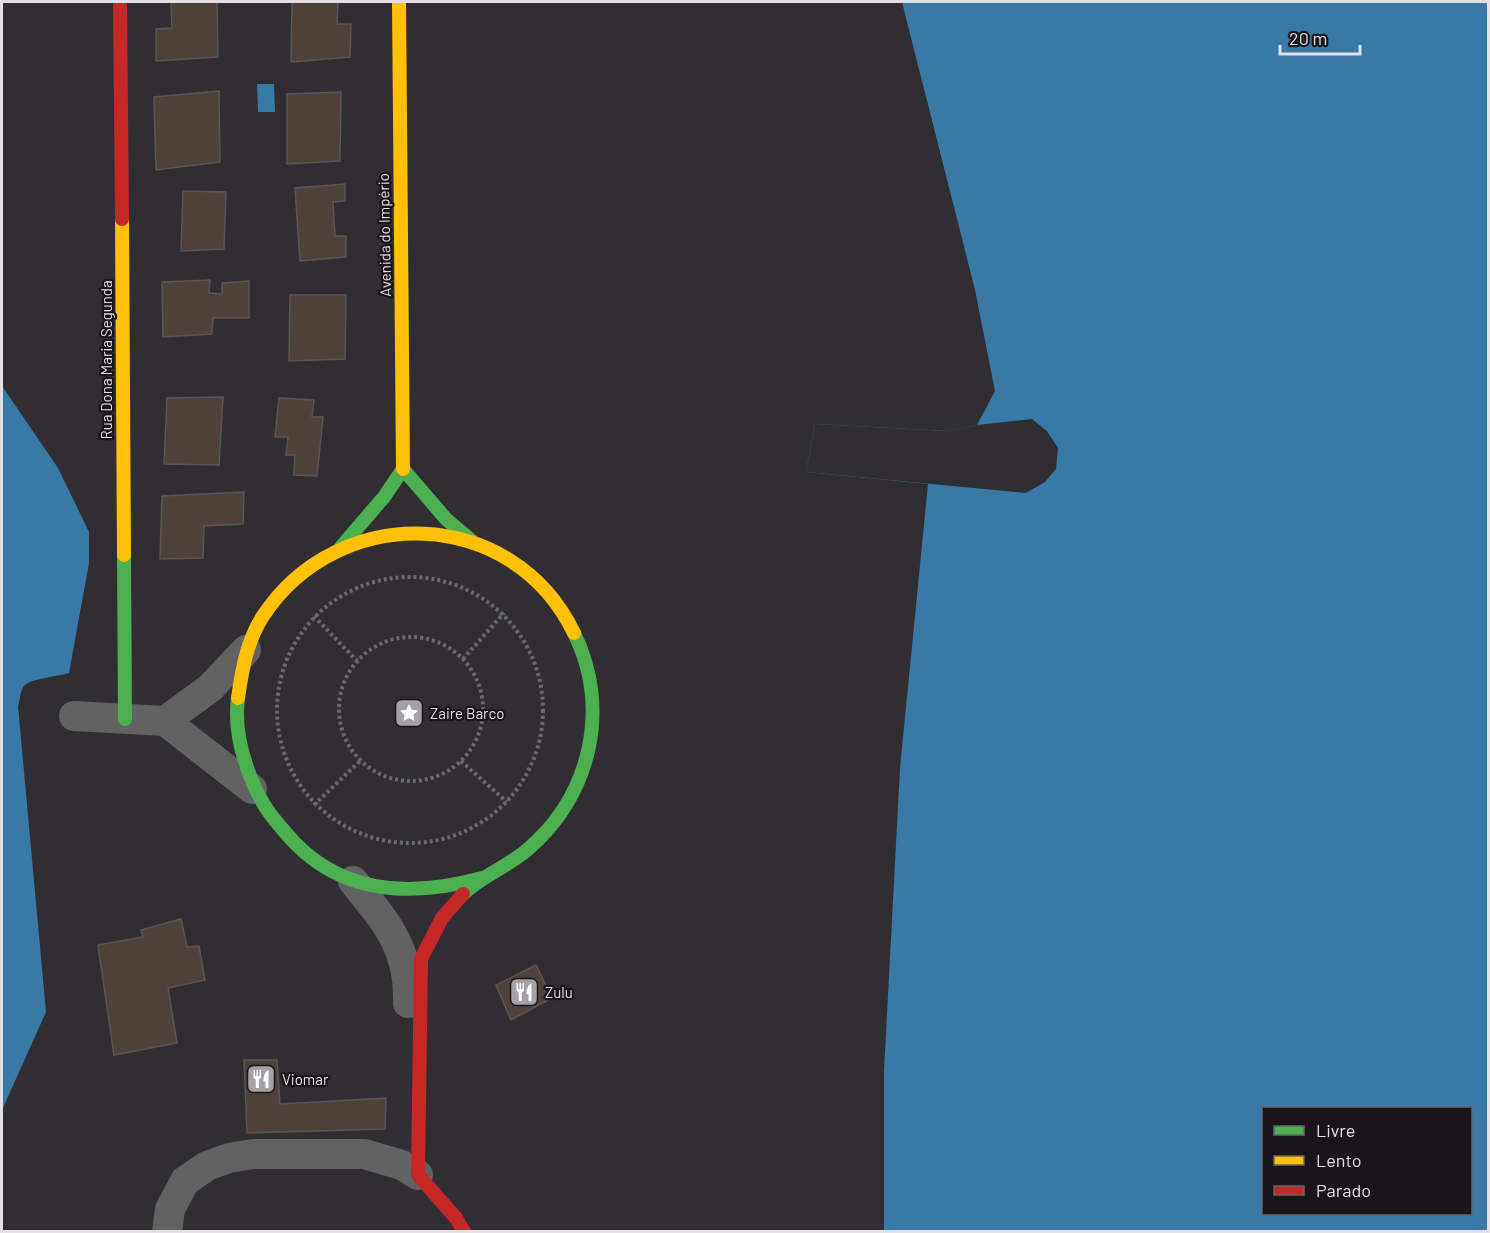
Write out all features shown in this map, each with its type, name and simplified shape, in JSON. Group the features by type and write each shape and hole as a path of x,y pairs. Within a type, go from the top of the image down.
{"street":[{"name":"Rua Dona Maria Segunda","path":"120,2 125,719"},
{"name":"Avenida do Império","path":"399,2 403,469"},
{"path":"340,549 384,497 403,469 446,519 472,541"},
{"path":"410,1170 421,959 429,940 449,908 482,878 511,862 538,841 560,816 577,787 588,755 593,722 593,700 585,656 572,625 553,597 530,573 502,555 472,541 438,534 405,532 372,538 340,549 315,562 287,587 274,601 258,625 246,650 238,677 235,706 242,762 252,789 266,814 304,854 328,870 353,881 396,891 417,891 439,889 482,878"},
{"path":"165,721 210,688 246,650"},
{"path":"74,716 165,721 252,789"},
{"path":"353,881 390,929 402,954 408,982 410,1170"},
{"path":"167,1232 170,1209 185,1181 207,1166 229,1158 253,1154 364,1154 410,1170 456,1218 464,1232"}],"path":[{"path":"429,577 469,589 504,613 529,646 542,686 543,728 531,768 507,802 473,828 433,842 390,843 349,830 314,805 290,771 278,732 277,690 290,650 314,616 348,591 388,578 429,577"},
{"path":"464,659 504,613"},
{"path":"314,616 357,661"},
{"path":"410,636 430,639 448,646 464,659 474,674 481,692 483,710 480,729 472,746 461,761 443,773 422,780 399,780 378,774 360,761 347,744 339,712 344,680 357,661 372,648 390,640 410,636"},
{"path":"314,805 360,761"},
{"path":"461,761 507,802"}],"water":[{"path":"902,2 1488,2 1488,1231 884,1231 884,1071 900,768 928,484 806,472 815,424 948,431 977,425 995,391 975,290"},
{"path":"257,84 274,84 275,112 258,112"},
{"path":"2,386 58,468 89,532 89,563 69,673 26,684 22,689 18,706 46,1012 2,1110"}],"pier":[{"path":"1032,419 1047,431 1058,448 1056,469 1045,482 1026,493 806,472 815,424 947,431"}],"building":[{"path":"171,2 217,2 218,57 156,61 156,29 172,28"},
{"path":"292,2 338,2 337,24 351,24 350,57 291,62"},
{"path":"219,91 220,162 156,170 154,97"},
{"path":"341,92 340,161 287,164 287,94"},
{"path":"345,184 345,201 333,202 335,236 346,236 346,257 300,261 295,188"},
{"path":"183,191 226,192 224,249 181,251"},
{"path":"210,280 209,293 222,294 222,283 249,281 249,318 213,318 212,334 163,337 162,282"},
{"path":"290,295 346,295 345,359 289,361"},
{"path":"223,397 219,465 164,464 167,398"},
{"path":"279,398 314,400 312,417 323,417 317,476 294,475 295,455 286,455 288,437 275,437"},
{"path":"244,492 243,524 204,526 203,558 160,559 162,496"},
{"path":"181,919 187,947 199,946 205,980 168,988 177,1043 114,1055 98,945 143,937 141,930"},
{"name":"Zulu","path":"536,965 552,998 511,1020 496,985"},
{"name":"Viomar","path":"244,1060 277,1060 280,1104 386,1098 385,1129 247,1133"}],"traffic: fast":[{"path":"403,469 446,519 472,541"},
{"path":"341,547 384,497 403,469"},
{"path":"124,555 125,719"},
{"path":"463,894 527,850 549,828 567,804 580,777 588,749 592,720 591,691 585,662 574,633"},
{"path":"238,698 237,720 240,742 253,783 271,815 305,853 327,869 351,880 376,886 401,889 428,888 482,878"}],"traffic: slow":[{"path":"399,2 403,469"},
{"path":"122,219 124,555"},
{"path":"238,698 246,655 257,625 263,616 296,579 335,552 379,537 424,534 469,541 510,561 546,591 574,633"}],"traffic: jam":[{"path":"120,2 122,219"},
{"path":"463,894 442,918 421,959 418,1175 456,1218 464,1232"}],"place":[{"name":"Zaire Barco","path":"409,713"},
{"name":"Zulu","path":"524,992"},
{"name":"Viomar","path":"261,1079"}]}
